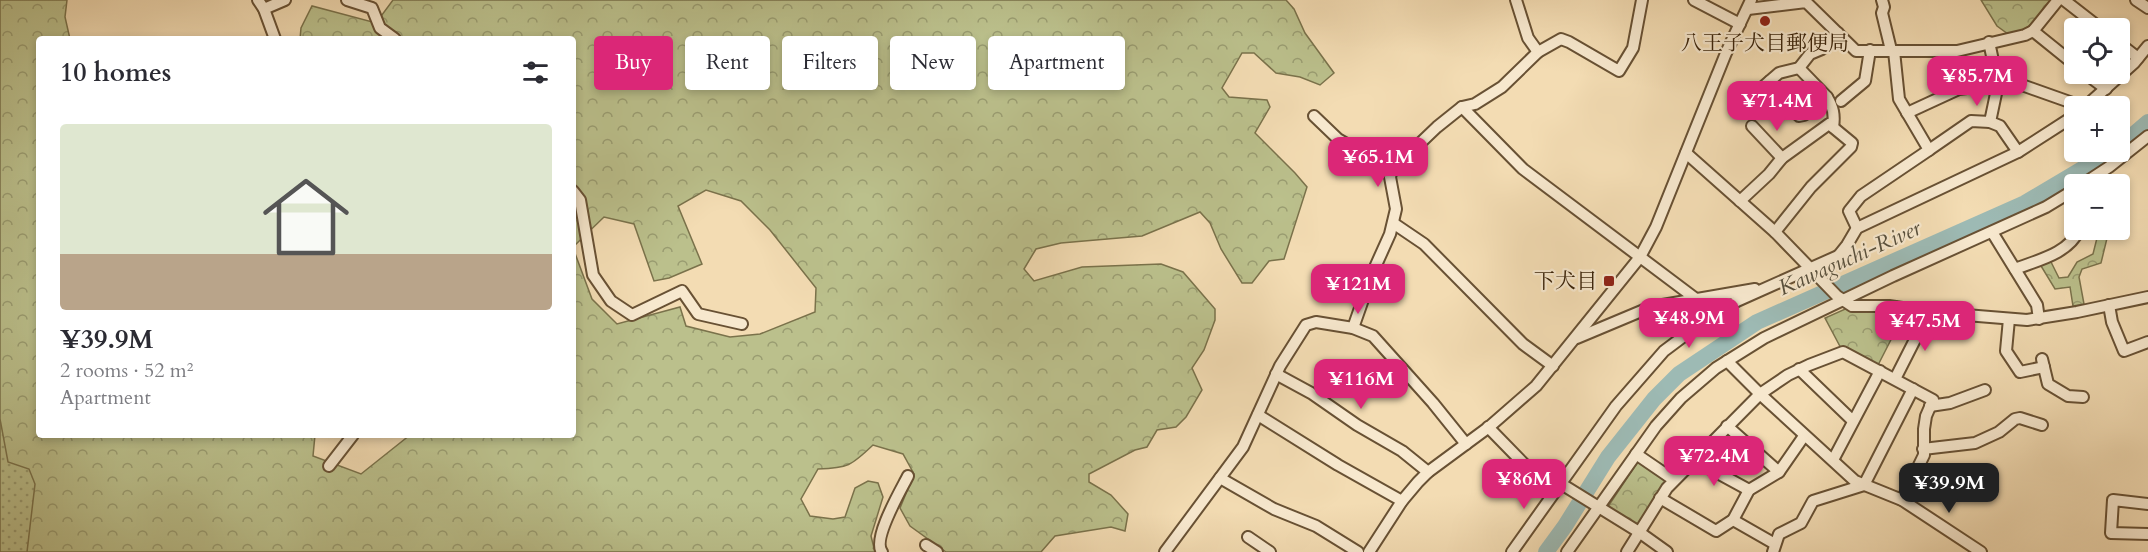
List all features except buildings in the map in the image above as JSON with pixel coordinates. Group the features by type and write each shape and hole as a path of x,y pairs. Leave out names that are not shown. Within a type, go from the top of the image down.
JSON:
{"street":[{"path":"274,36 261,4 285,0"},
{"path":"347,0 372,8 380,28 391,36"},
{"path":"1516,0 1528,38 1538,52"},
{"path":"1353,328 1393,223 1396,209 1390,177 1392,170 1423,139 1462,107 1475,104 1502,87 1538,52 1561,39 1619,71 1633,48 1642,0"},
{"path":"1694,0 1740,24"},
{"path":"1882,0 1884,7 1882,13 1893,51 1899,99 1929,150"},
{"path":"1369,552 1402,501 1428,472 1520,401 1576,339 1640,257 1656,227 1726,53 1749,4 1807,1 1856,51 1957,51 2025,35 2033,31 2058,0"},
{"path":"2064,0 2087,18"},
{"path":"2136,0 2148,8"},
{"path":"2033,31 2064,56"},
{"path":"1757,92 1779,73 1799,68 1810,54 1822,49 1838,33"},
{"path":"1989,42 1998,84 1990,122"},
{"path":"2098,96 2148,46"},
{"path":"1841,101 1866,81 1870,50"},
{"path":"2130,52 2138,58"},
{"path":"1799,68 1832,105 1833,127"},
{"path":"1770,81 1799,116 1804,115 1827,97"},
{"path":"1907,113 1959,89 1998,84 2019,84 2064,100"},
{"path":"2099,84 2106,89"},
{"path":"1462,107 1523,169 1696,299"},
{"path":"1314,116 1338,139 1392,170"},
{"path":"1857,228 1849,211 1861,196 1971,121 1990,122 2000,126 2018,152"},
{"path":"1512,552 1616,406 1658,357 1678,339 1709,317 1767,287 1843,254 1857,228 2018,152 2064,122"},
{"path":"1740,201 1769,174 1782,158 1829,124 1847,138 1852,143 1851,147 1811,187 1775,232"},
{"path":"1752,126 1782,158"},
{"path":"2098,174 2148,136"},
{"path":"1686,153 1775,232 1840,298 1852,306 1895,307 2009,319 2039,319 2148,297"},
{"path":"576,195 580,200 593,275 611,301 632,315 682,291 698,314 742,324"},
{"path":"1567,552 1594,505 1673,407 1696,385 1727,361 1764,338 1840,298 1992,232 2064,197"},
{"path":"1393,223 1424,244 1523,344 1553,366"},
{"path":"1992,232 2037,305 2039,319"},
{"path":"2015,269 2060,251 2074,240"},
{"path":"1576,339 1651,307 1767,287"},
{"path":"2109,305 2112,322 2124,351 2148,342"},
{"path":"1895,307 1892,319 1920,331"},
{"path":"1360,310 1364,326 1433,403 1466,444"},
{"path":"1895,379 1929,312"},
{"path":"2009,319 2006,351 2020,372 2043,363 2048,384 2068,396 2083,397"},
{"path":"1165,552 1243,447 1276,374 1306,325 1316,322 1353,328 1373,336"},
{"path":"1627,552 1660,498 1674,480 1760,394 1799,369 1843,352 1933,400 1924,429 1924,455 1902,500"},
{"path":"1727,361 1804,436 1855,481 1902,500 1981,552"},
{"path":"1799,369 1853,421"},
{"path":"1833,460 1880,371"},
{"path":"1276,374 1311,393 1357,425 1402,451 1428,472"},
{"path":"1733,520 1774,548 1779,534 1801,523 1813,501 1864,484 1913,389"},
{"path":"1930,406 1950,403 1985,390"},
{"path":"1258,415 1338,465 1402,501"},
{"path":"1923,449 1975,443 1999,432 2015,419 2020,418 2042,424"},
{"path":"1727,426 1779,472"},
{"path":"1488,427 1539,476 1562,484 1667,552"},
{"path":"1660,498 1716,531 1733,520 1749,490 1779,472 1804,436"},
{"path":"329,466 351,438"},
{"path":"1636,454 1674,480"},
{"path":"1694,460 1749,490"},
{"path":"882,552 878,543 908,476"},
{"path":"1220,478 1274,509 1316,526 1358,552"},
{"path":"2148,504 2113,500 2111,533 2148,534"},
{"path":"1250,543 1270,552"},
{"path":"926,545 936,552"}],"green space":[{"path":"0,0 67,0 65,17 69,36 36,36 36,438 315,438 313,456 361,474 406,438 576,438 576,256 592,299 617,324 680,307 686,326 730,337 760,334 815,312 816,288 770,230 741,201 706,190 678,206 702,264 669,278 654,281 634,224 604,217 576,244 576,36 300,36 301,28 312,6 376,23 393,0 1286,0 1294,9 1305,33 1334,73 1320,85 1300,77 1276,73 1254,53 1242,53 1222,88 1229,97 1267,100 1270,107 1255,133 1307,187 1284,259 1269,261 1252,283 1242,283 1221,249 1210,223 1200,212 1142,236 1061,243 1036,249 1024,269 1034,281 1082,267 1161,264 1183,272 1215,309 1215,320 1204,350 1192,368 1202,390 1186,417 1176,427 1157,430 1147,447 1135,450 1089,474 1089,482 1111,495 1128,514 1125,531 1111,527 1055,536 1041,552 946,552 910,526 900,508 914,474 903,454 873,445 843,467 818,469 801,499 810,516 833,519 845,517 855,488 868,481 878,483 883,497 871,536 875,552 27,552 35,484 29,469 8,462 0,419"},
{"path":"1981,0 2052,0 2039,18 2029,26 2008,34 1997,26"},
{"path":"2096,240 2107,240 2101,263 2082,269 2079,277 2084,304 2073,306 2070,287 2055,289 2038,261 2048,256 2059,278 2068,277 2077,262 2093,254"},
{"path":"0,287 23,400 36,438 38,438 43,450 38,552 0,552"},
{"path":"1852,306 1864,307 1900,322 1876,369 1843,352 1825,318"},
{"path":"1641,457 1674,480 1639,532 1607,508"}],"waterway":[{"name":"Kawaguchi-River","path":"2130,137 2148,122"},
{"name":"Kawaguchi-River","path":"1546,552 1608,457 1654,399 1679,374 1757,322 2025,203 2094,162"}],"place":[{"name":"八王子犬目郵便局","path":"1765,21"},
{"name":"下犬目","path":"1609,281"}]}
